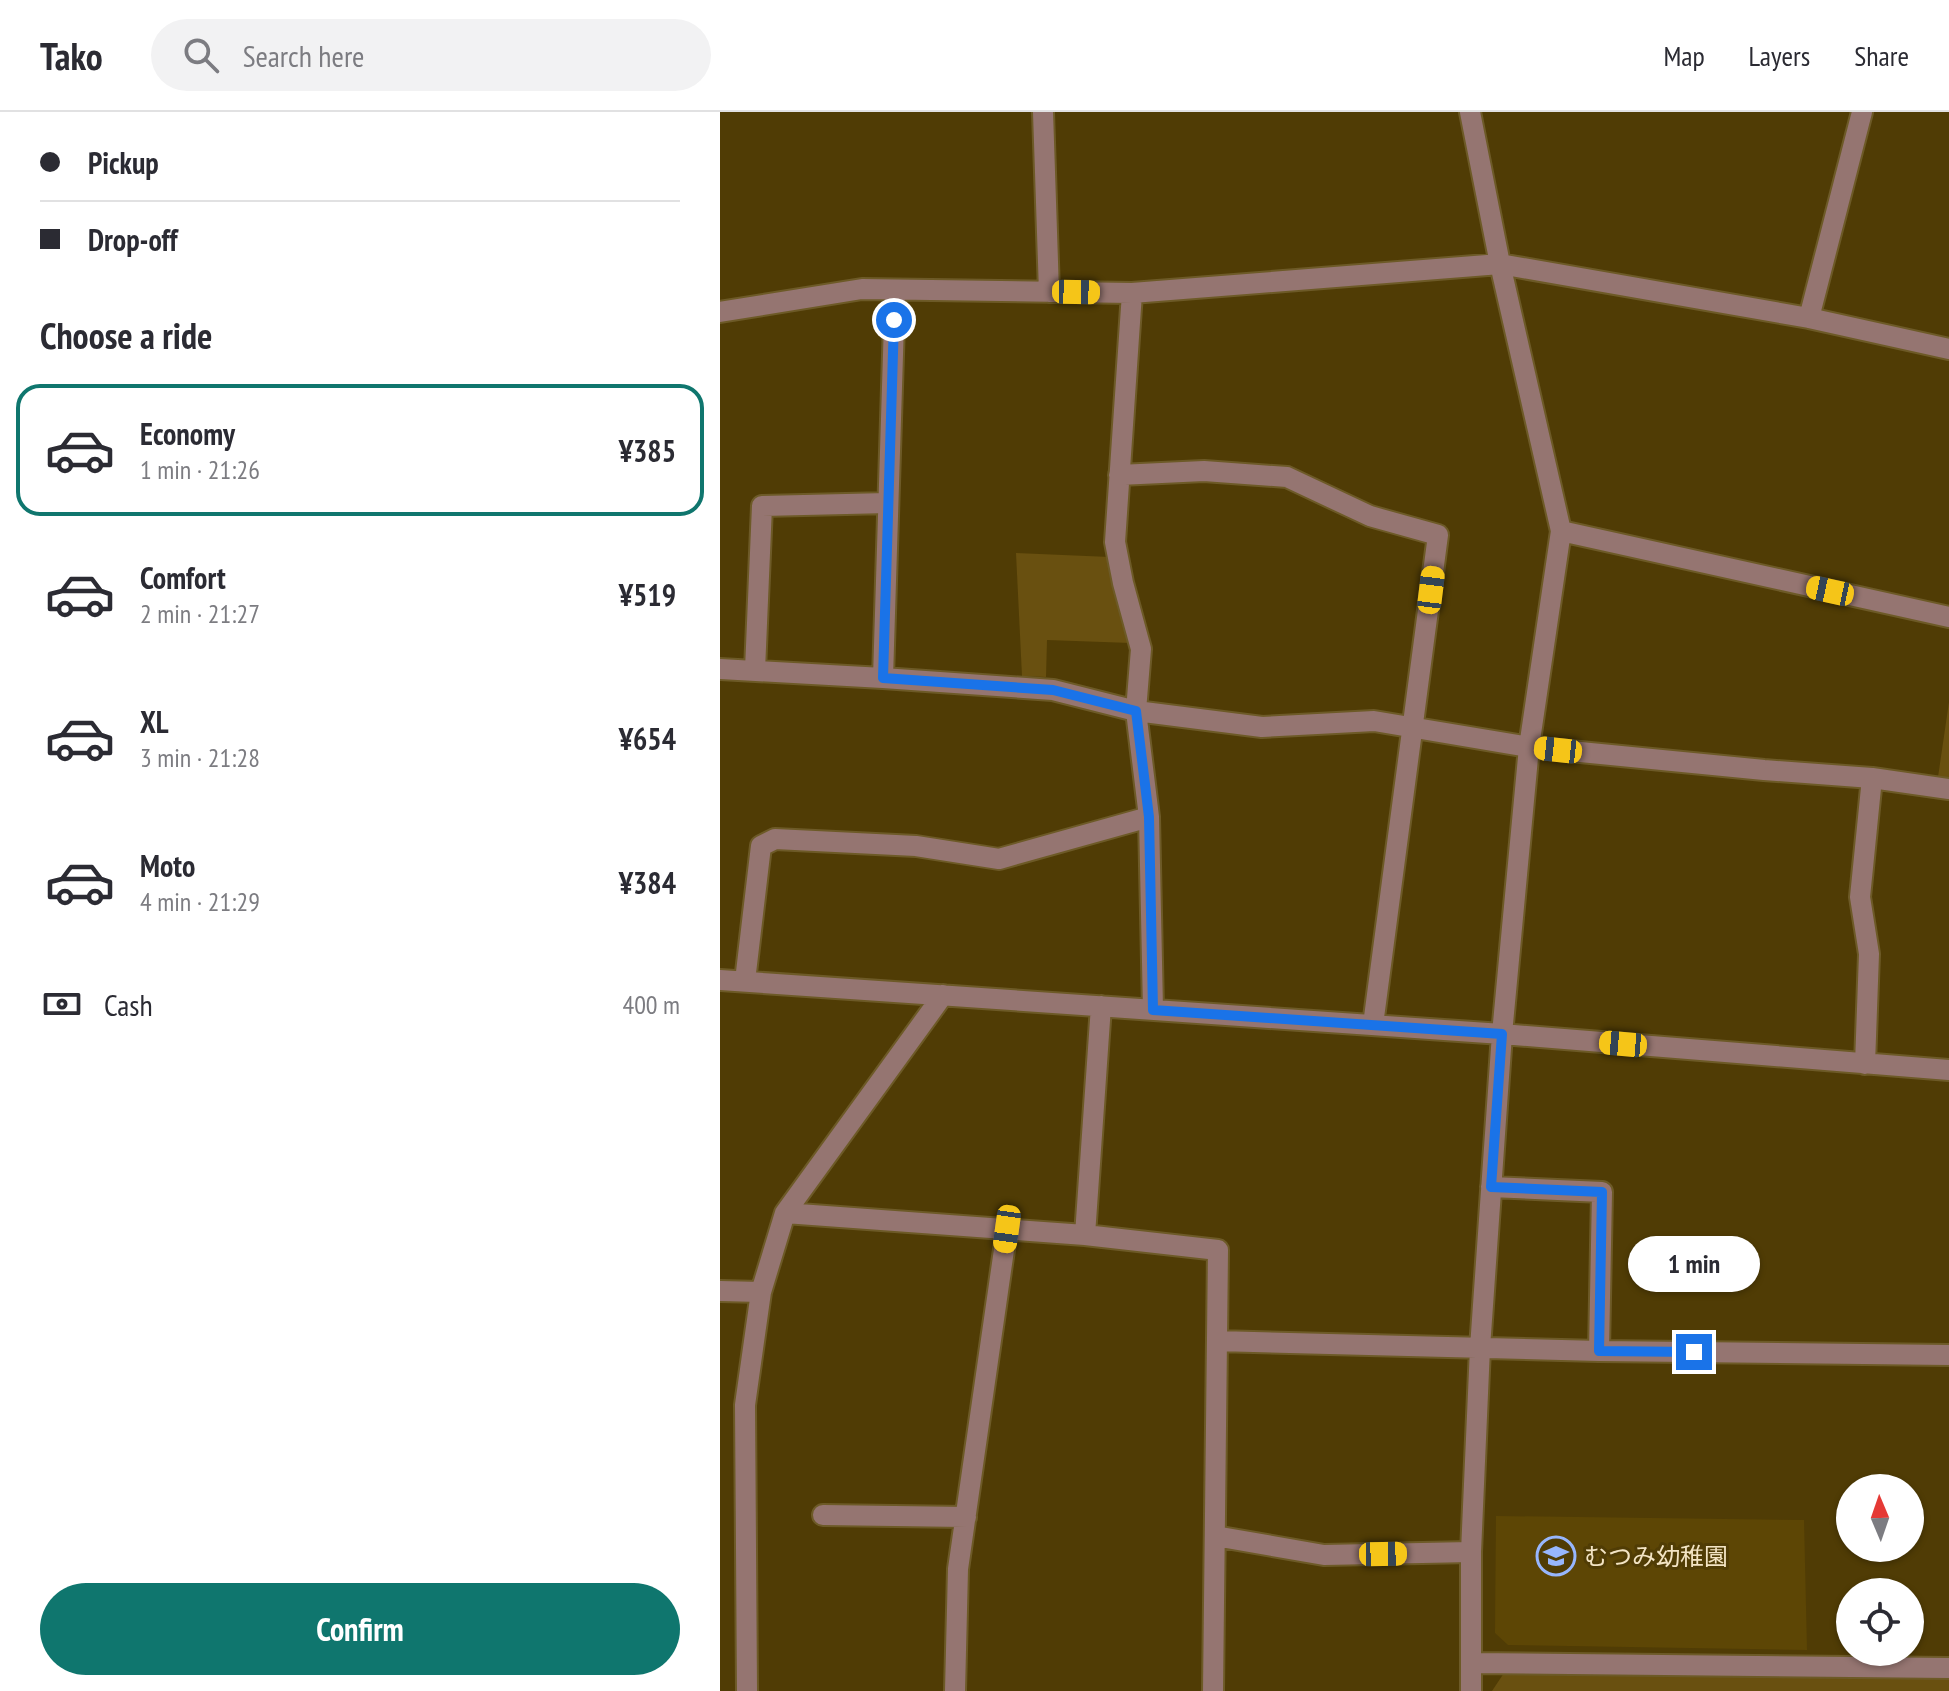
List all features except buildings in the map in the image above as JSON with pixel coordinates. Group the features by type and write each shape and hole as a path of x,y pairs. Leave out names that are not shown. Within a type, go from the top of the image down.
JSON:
{"street":[{"path":"1043,112 1049,292"},
{"path":"1470,112 1500,264 1561,531 1529,747 1502,1034 1480,1348 1471,1552 1471,1691"},
{"path":"1809,318 1862,112"},
{"path":"720,312 862,289 1132,293 1500,264 1809,318 1949,349"},
{"path":"883,678 895,290"},
{"path":"1132,293 1115,542 1141,649 1136,711 1149,817 1153,1010"},
{"path":"1119,475 1204,471 1287,477 1370,516 1438,535 1373,1025"},
{"path":"755,670 762,506 888,503"},
{"path":"1561,531 1949,617"},
{"path":"720,669 1053,690 1136,711 1262,727 1374,721 1529,747 1872,778 1949,789"},
{"path":"1865,1064 1869,954 1860,897 1872,778"},
{"path":"745,981 761,846 775,839 916,846 999,859 1149,817"},
{"path":"720,980 1502,1034 1949,1070"},
{"path":"747,1691 745,1405 761,1292 785,1213 943,995"},
{"path":"1085,1235 1101,1006"},
{"path":"1491,1187 1602,1192 1599,1351"},
{"path":"785,1213 1085,1235 1218,1250 1213,1691"},
{"path":"955,1691 958,1569 1007,1229"},
{"path":"720,1291 761,1292"},
{"path":"1217,1341 1599,1351 1949,1355"},
{"path":"823,1515 966,1517"},
{"path":"1215,1536 1324,1555 1471,1552"},
{"path":"1472,1663 1949,1668"}],"shaded area":[{"path":"1016,553 1110,557 1131,643 1047,640 1046,677 1022,676"},
{"path":"1949,702 1949,779 1938,777"},
{"path":"1496,1516 1804,1520 1807,1650 1508,1645 1495,1633"},
{"path":"1504,1673 1949,1679 1949,1691 1492,1691"}],"place":[{"name":"むつみ幼稚園","path":"1556,1556"}],"route":[{"path":"894,320 883,678 1053,690 1136,711 1149,817 1153,1010 1502,1034 1491,1187 1602,1192 1599,1351 1694,1352"}]}
